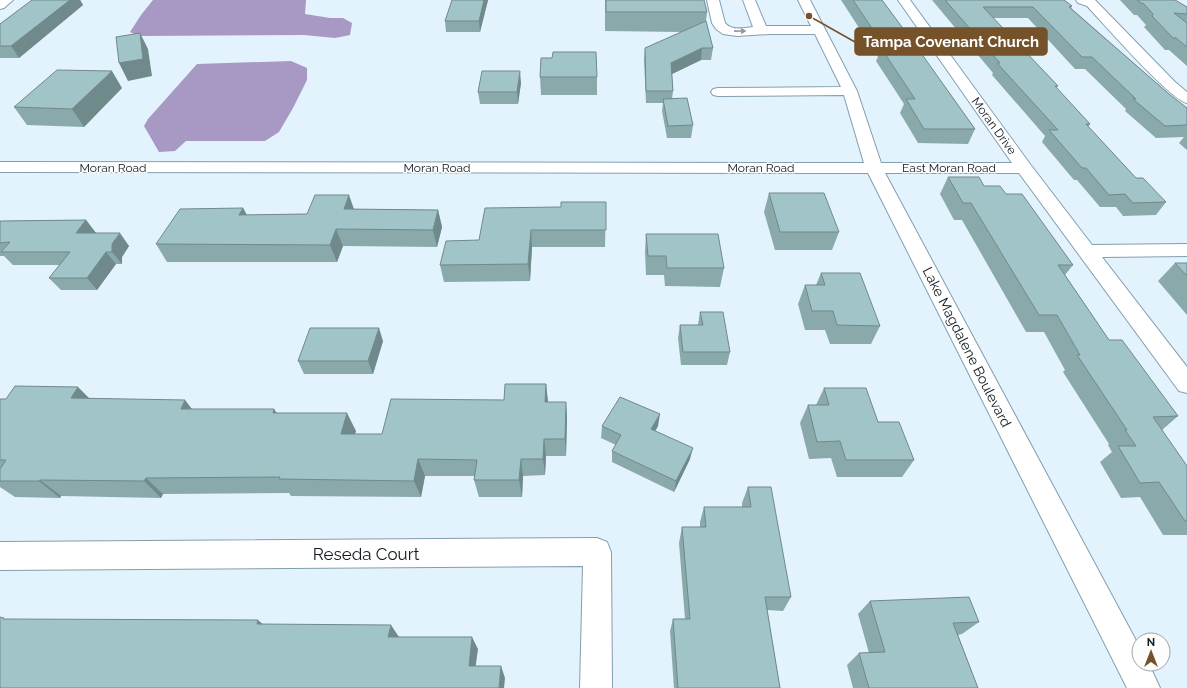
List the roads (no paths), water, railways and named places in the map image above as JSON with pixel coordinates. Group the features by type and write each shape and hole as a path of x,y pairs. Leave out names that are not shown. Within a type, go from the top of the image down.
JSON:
{"street":[{"path":"0,5 7,0"},
{"path":"713,0 717,21 721,28 725,30 738,32 761,30 819,30"},
{"path":"749,0 761,30"},
{"name":"Lake Magdalene Boulevard","path":"804,0 850,91 874,168 1144,688"},
{"name":"Moran Drive","path":"904,0 1024,168 1187,384"},
{"path":"1082,0 1091,3 1170,84 1187,99"},
{"path":"718,92 850,91"},
{"name":"Moran Road","path":"0,168 874,168"},
{"name":"East Moran Road","path":"874,168 1024,168"},
{"path":"1087,251 1187,250"},
{"name":"Reseda Court","path":"0,556 597,552 596,688"}],"place":[{"name":"Tampa Covenant Church","path":"809,16"}]}
